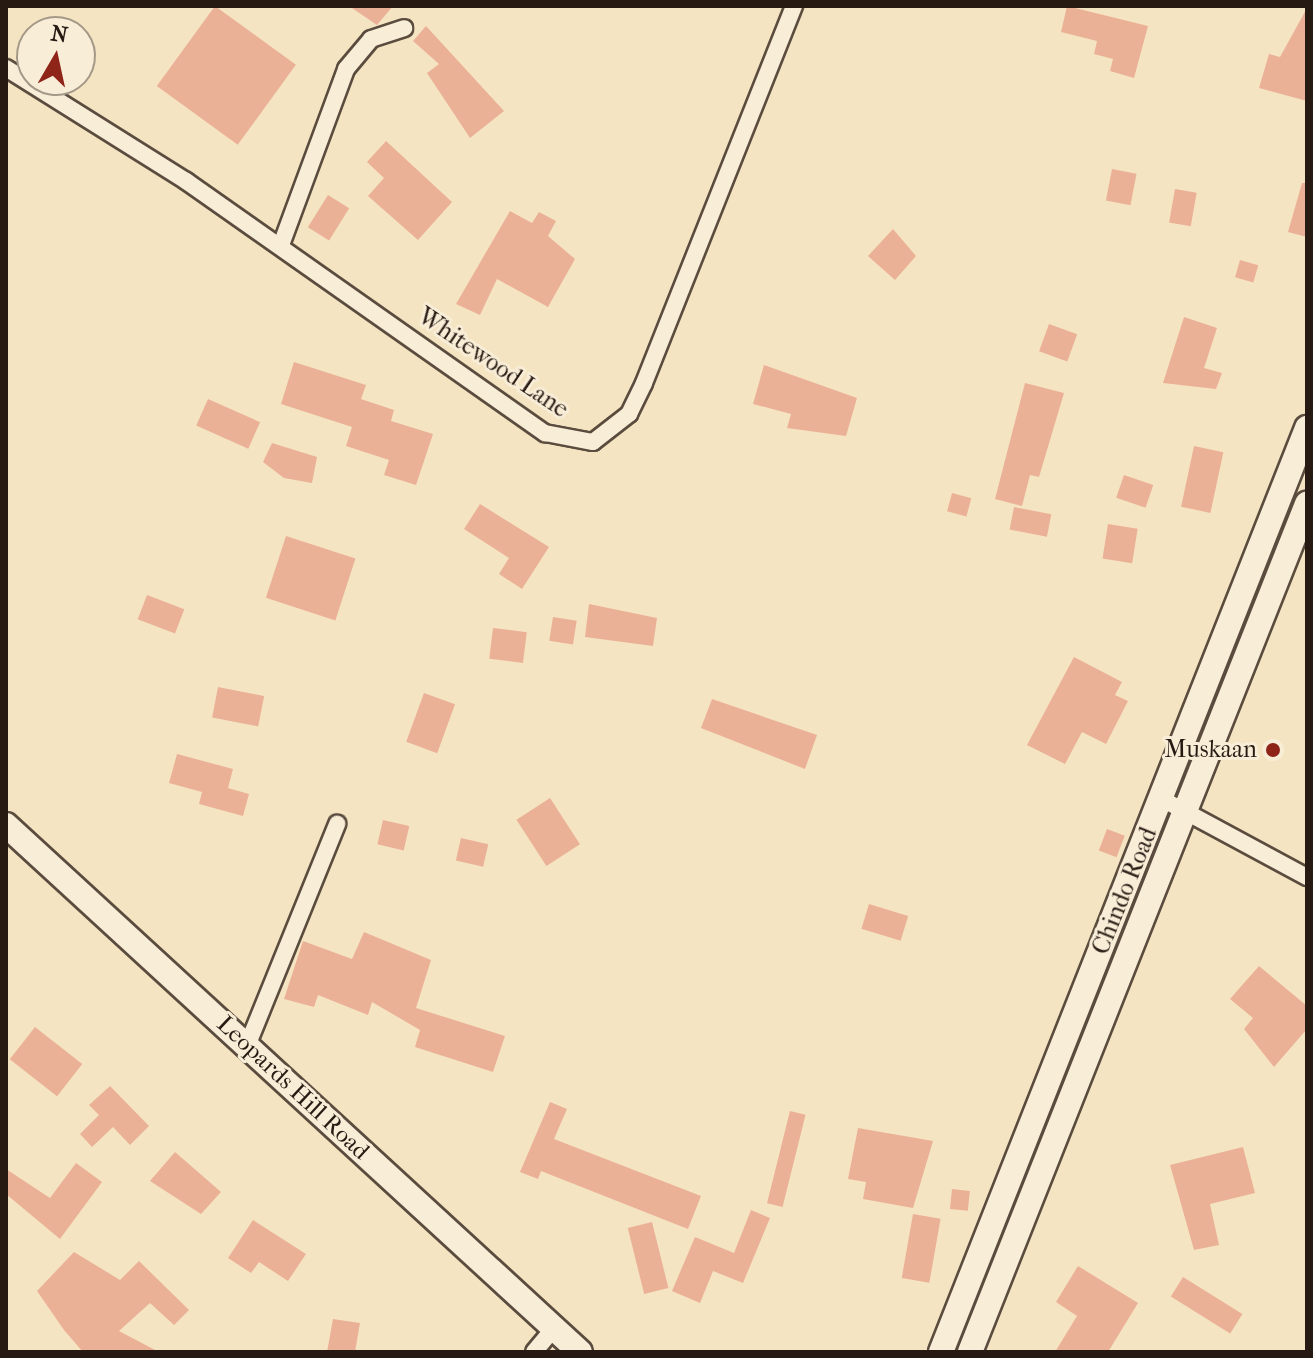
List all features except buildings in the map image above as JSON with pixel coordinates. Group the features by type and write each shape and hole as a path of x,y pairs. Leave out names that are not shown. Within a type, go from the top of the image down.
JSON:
{"main road":[{"name":"Chindo Road","path":"941,1352 1307,428"},
{"name":"Chindo Road","path":"970,1352 1307,504"},
{"name":"Leopards Hill Road","path":"6,825 580,1352"}],"street":[{"name":"Whitewood Lane","path":"6,68 281,245 545,433 593,442 629,414 644,383 794,6"},
{"path":"281,245 346,69 371,39 404,28"},
{"path":"1162,799 1185,808 1307,877"},
{"path":"247,1046 337,824"},
{"path":"534,1352 554,1328"}],"place":[{"name":"Muskaan","path":"1273,750"}]}
